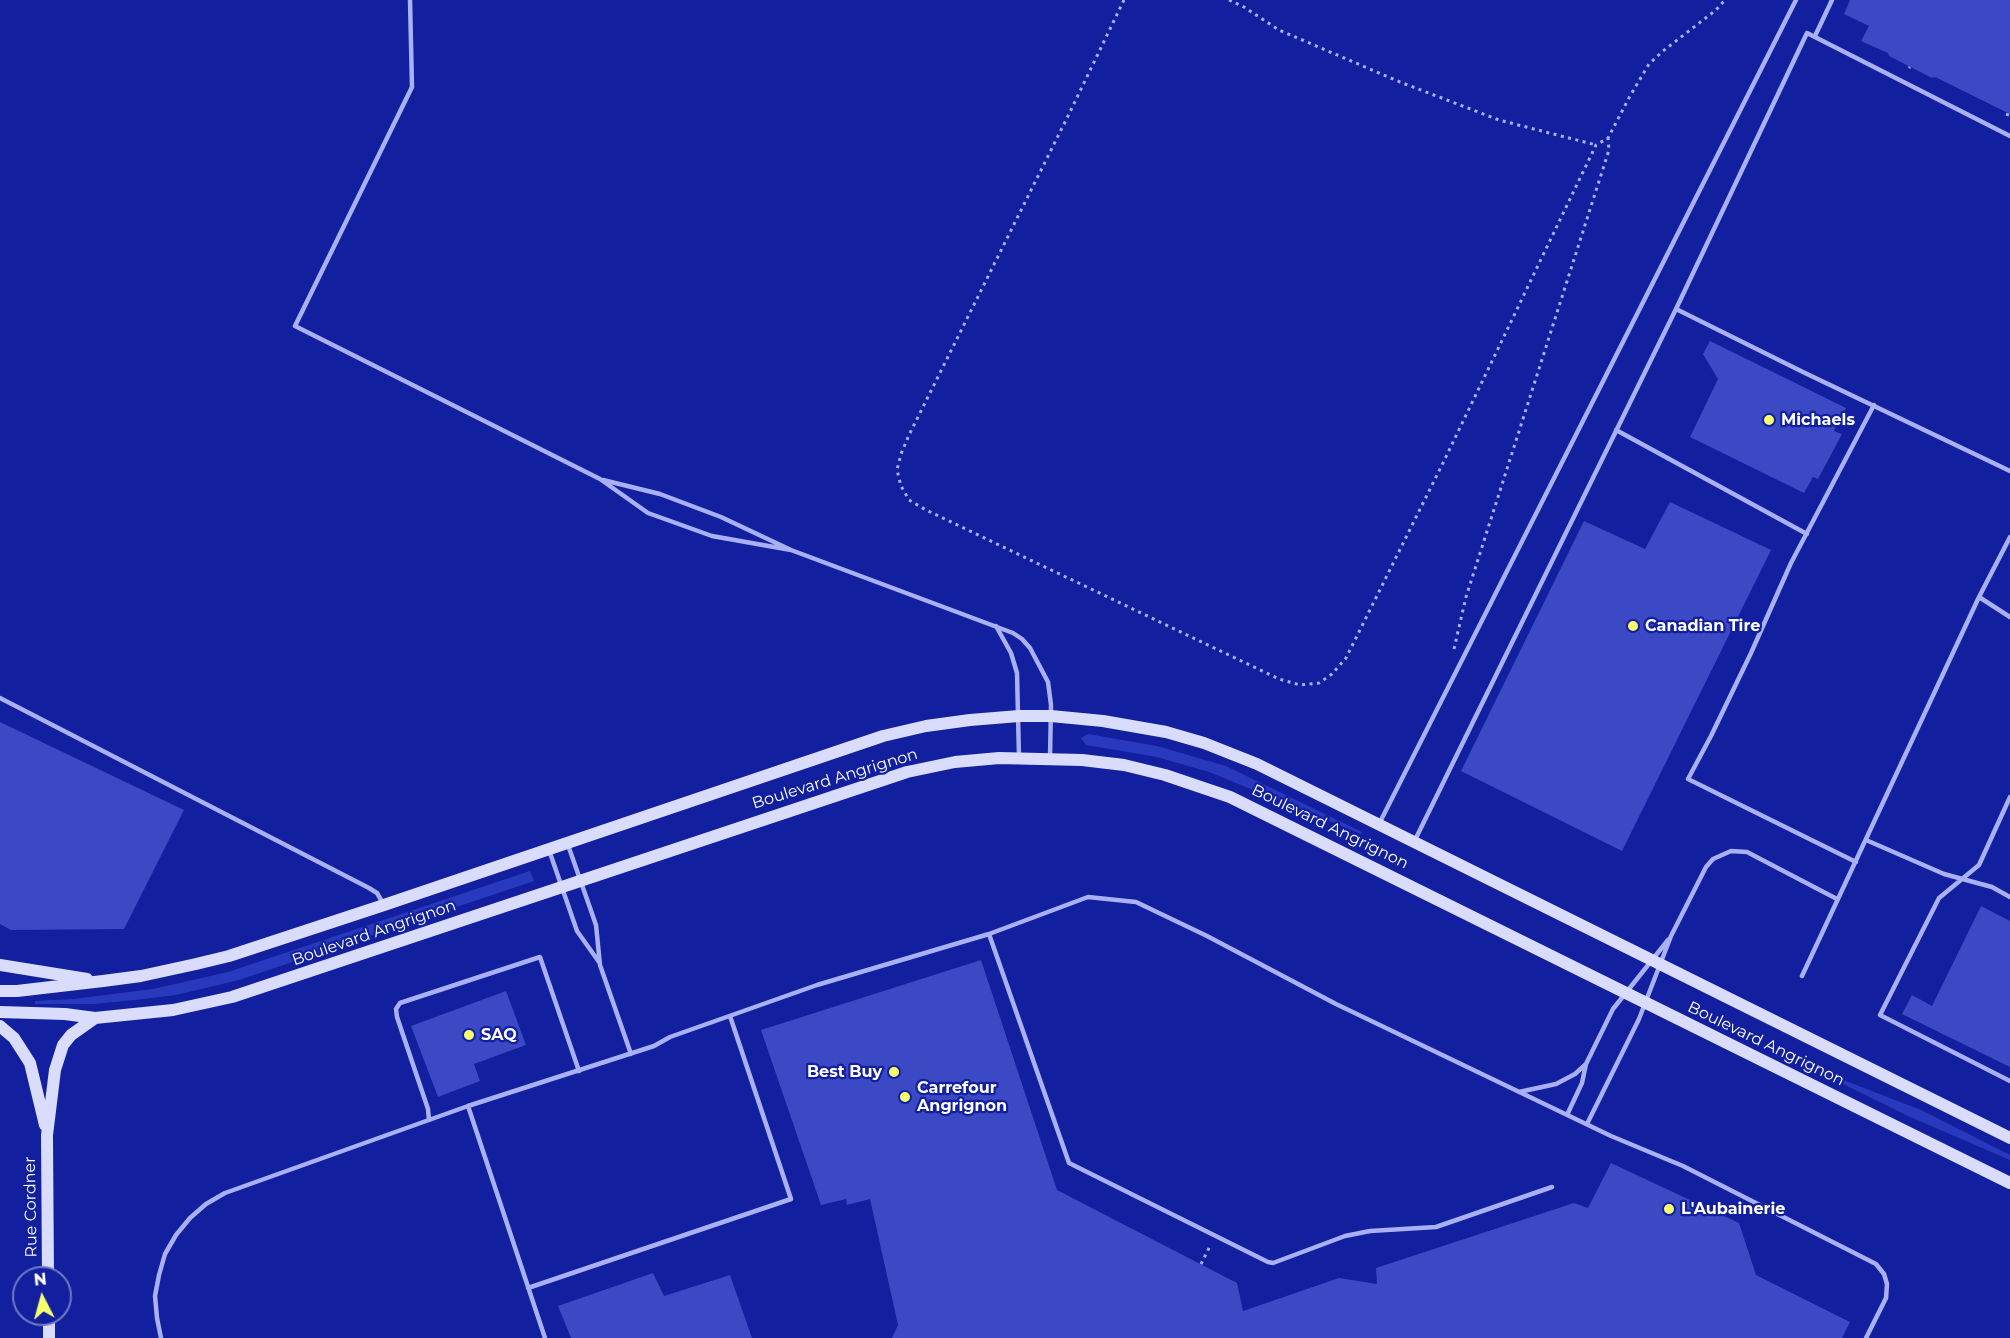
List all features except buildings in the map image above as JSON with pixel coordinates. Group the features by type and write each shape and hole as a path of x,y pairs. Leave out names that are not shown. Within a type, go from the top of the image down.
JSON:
{"main road":[{"name":"Boulevard Angrignon","path":"0,991 103,981 171,970 229,956 883,736 948,722 1018,716 1051,716 1146,728 1204,743 1257,764 2010,1138"},
{"name":"Boulevard Angrignon","path":"0,1012 65,1014 95,1018 173,1010 232,998 907,772 955,762 1050,758 1124,765 1186,781 1230,796 2010,1183"},
{"path":"0,965 103,981"},
{"path":"47,1136 55,1070 60,1050 71,1035 95,1018"},
{"path":"0,1026 14,1038 30,1063 47,1136"},
{"name":"Rue Cordner","path":"47,1136 48,1266"}],"lane":[{"path":"410,0 412,87 295,326 600,479 648,513 712,536 791,550"},
{"path":"1379,824 1796,0"},
{"path":"1815,36 1832,0"},
{"path":"1414,841 1676,309 1807,33 2010,136"},
{"path":"1676,309 2010,471"},
{"path":"1856,862 1688,779 1711,736 1791,563 1874,405"},
{"path":"1616,430 1807,534"},
{"path":"600,479 660,494 721,517 791,550 1013,633 1030,648 1048,682 1051,694 1050,758"},
{"path":"1802,976 1979,597 2010,537"},
{"path":"1979,597 2010,617"},
{"path":"996,626 1014,661 1017,673 1019,758"},
{"path":"0,698 369,888 377,893 384,905"},
{"path":"2010,797 1979,865 1939,898 1880,1015 2010,1081"},
{"path":"1866,840 1944,874 1992,887 2010,897"},
{"path":"567,842 596,925 600,964 631,1054"},
{"path":"549,849 577,931 600,964"},
{"path":"1567,1115 1582,1083 1586,1064 1613,1009 1626,992 1656,962 1706,867 1713,859 1731,851 1747,852 1837,899"},
{"path":"161,1338 156,1296 161,1264 176,1235 198,1210 236,1188 468,1106 654,1046 670,1037 836,979 989,934 1088,897 1136,902 1207,936 1336,1004 1567,1115 1683,1166 1876,1263 1884,1274 1887,1284 1886,1298 1866,1338"},
{"path":"989,934 1069,1163 1268,1262 1273,1263 1345,1236 1370,1231 1436,1227 1552,1187"},
{"path":"1587,1124 1639,1019 1646,1002 1656,962 1671,936"},
{"path":"429,1120 428,1109 397,1017 396,1009 400,1003 540,957 579,1071"},
{"path":"528,1288 791,1199 730,1016"},
{"path":"1519,1092 1556,1084 1575,1074 1586,1064"},
{"path":"468,1106 545,1338"}],"path":[{"path":"1124,0 909,435 897,470 901,486 909,500 926,510 1279,679 1300,685 1318,683 1332,674 1346,657 1443,463 1596,145 1608,138"},
{"path":"1229,0 1279,30 1400,82 1499,120 1596,145"},
{"path":"1454,650 1466,597 1609,150 1608,138 1629,96 1649,64 1716,10 1725,0"},
{"path":"1201,1264 1209,1247"}],"shaded area":[{"path":"1088,734 1157,746 1226,766 1362,832 1361,834 1209,772 1157,757 1086,745 1081,738"},
{"path":"530,871 534,881 239,980 176,995 135,1000 94,1004 35,1004 35,1001 74,999 153,989 228,972"},
{"path":"1820,1071 1921,1110 2010,1155 2010,1160 1908,1116"}],"place":[{"name":"Michaels","path":"1769,420"},
{"name":"Canadian Tire","path":"1633,626"},
{"name":"SAQ","path":"469,1035"},
{"name":"Best Buy","path":"894,1072"},
{"name":"Carrefour Angrignon","path":"905,1097"},
{"name":"L'Aubainerie","path":"1669,1209"}]}
